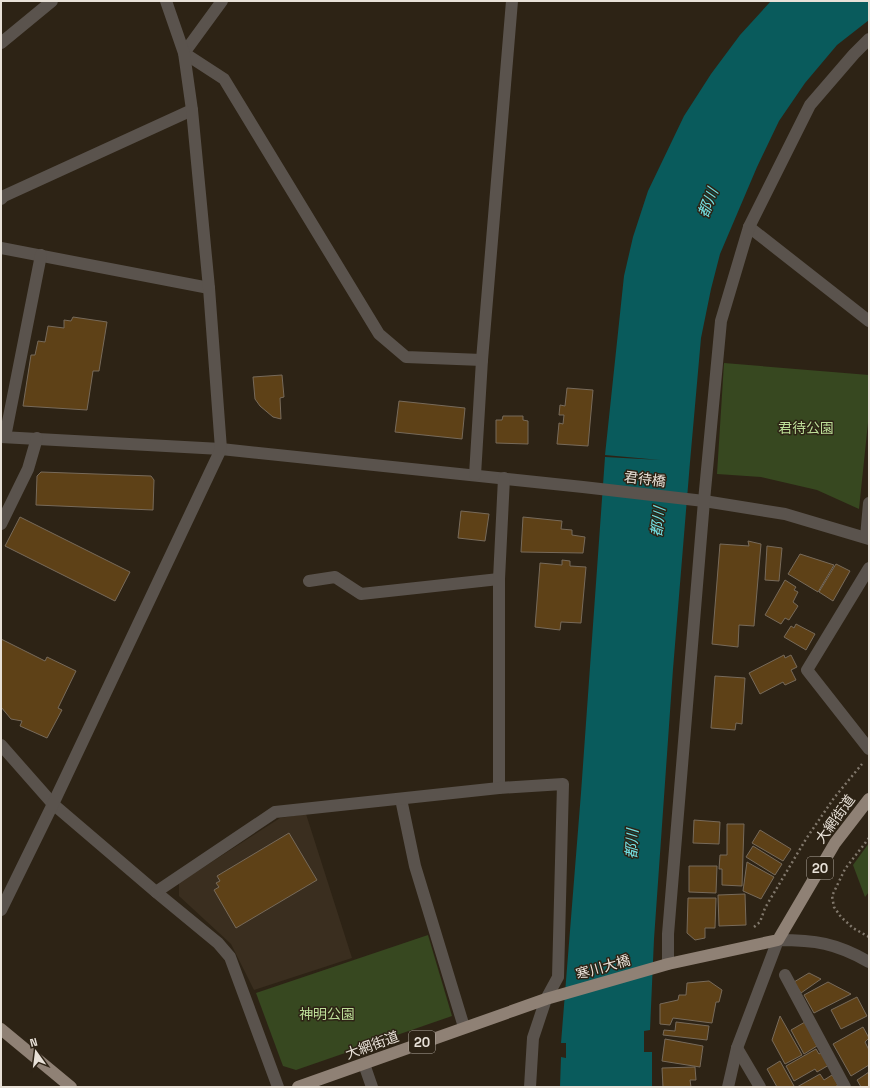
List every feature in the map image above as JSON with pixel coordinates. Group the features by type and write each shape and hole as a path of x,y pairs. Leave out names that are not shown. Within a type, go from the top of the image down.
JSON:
{"main road":[{"name":"大網街道","path":"778,940 835,843 869,799"},
{"name":"20","path":"668,964 778,940"},
{"name":"寒川大橋","path":"546,998 668,964"},
{"name":"大網街道","path":"298,1087 546,998"},
{"path":"1,1030 71,1087"}],"street":[{"path":"1,43 52,1"},
{"path":"1,910 53,804 221,449 209,288 192,110 184,53 166,1"},
{"path":"184,53 222,1"},
{"path":"475,475 482,360 512,1"},
{"path":"668,964 668,926 704,501 721,321 749,227 810,104 854,54 869,40"},
{"path":"184,53 224,79 379,334 406,356 482,360"},
{"path":"1,199 4,196 192,110"},
{"path":"749,227 869,321"},
{"path":"1,248 209,288"},
{"path":"3,437 41,255"},
{"name":"君待橋","path":"3,437 221,449 504,478 704,501 785,514 868,538"},
{"path":"1,524 28,469 38,438"},
{"path":"499,788 499,579 504,478"},
{"path":"868,538 869,503"},
{"path":"869,568 807,670 869,749"},
{"path":"309,581 335,576 361,594 499,579"},
{"path":"1,745 53,804 218,943 230,957 278,1087"},
{"path":"156,892 274,812 499,788 563,784 558,976 546,998 533,1038 530,1087"},
{"path":"401,799 415,866 464,1027"},
{"path":"728,1087 737,1048 778,940 800,940 827,943 852,952 869,962"},
{"path":"786,975 845,1087"},
{"path":"737,1048 760,1087"},
{"path":"364,1064 372,1087"}],"path":[{"path":"749,930 760,922 765,908 810,833 834,798 864,762"},
{"path":"869,838 845,869 832,896 834,907 840,917 852,928 869,937"}],"shaded area":[{"path":"306,814 352,958 254,990 231,944 179,896 179,883 280,818"}],"green space":[{"name":"君待公園","path":"724,363 869,375 869,413 859,509 817,490 761,477 717,474"},
{"path":"869,843 869,892 865,897 853,865"},
{"name":"神明公園","path":"428,935 452,1016 296,1070 283,1066 256,993"}],"water":[{"name":"都川","path":"771,1 869,1 869,20 837,45 805,83 779,121 757,167 720,254 701,338 673,669 654,939 650,1030 644,1031 644,1052 652,1052 652,1087 560,1087 561,1057 566,1058 566,1043 561,1043 581,793 605,457 660,460 605,455 624,276 633,237 648,191 684,116 711,74 740,35"}],"building":[{"path":"73,317 107,322 99,371 93,371 87,410 23,406 31,355 35,355 38,341 45,342 48,326 64,328 64,320 71,321"},
{"path":"282,375 284,397 280,398 281,419 273,417 260,406 255,399 253,377"},
{"path":"567,388 593,390 588,446 557,444 559,423 563,424 564,415 559,415 560,405 565,406"},
{"path":"399,401 465,408 462,439 395,432"},
{"path":"503,416 523,416 523,420 528,421 528,444 496,443 496,420 502,420"},
{"path":"41,472 151,476 154,480 153,510 36,505 37,476"},
{"path":"461,511 489,514 485,541 458,538"},
{"path":"20,517 130,572 115,601 5,546"},
{"path":"523,517 562,521 561,529 572,530 572,535 585,537 583,553 521,552"},
{"path":"748,541 761,544 754,626 739,625 738,647 712,644 720,544 749,546"},
{"path":"767,546 782,548 779,581 765,580"},
{"path":"800,554 834,565 818,592 788,574"},
{"path":"562,560 570,561 570,566 586,567 581,623 561,622 560,630 535,627 540,563 562,565"},
{"path":"836,564 850,571 833,601 819,592"},
{"path":"785,580 796,587 794,590 798,592 793,602 798,606 789,620 785,618 781,624 765,615"},
{"path":"796,624 815,634 806,650 784,637 791,626 794,628"},
{"path":"1,639 45,661 47,657 76,671 58,708 62,710 47,738 20,726 22,721 11,719 1,707"},
{"path":"784,655 785,658 791,655 797,667 791,670 796,680 785,685 783,682 760,694 749,673"},
{"path":"715,676 745,678 742,724 736,723 735,730 711,728"},
{"path":"694,820 720,822 719,844 693,843"},
{"path":"727,824 744,824 742,886 722,885 722,869 719,869 720,855 727,855"},
{"path":"760,830 791,849 783,861 752,843"},
{"path":"289,833 317,880 236,928 214,890 219,887 216,883 220,881 217,876"},
{"path":"753,846 782,864 775,875 746,857"},
{"path":"747,862 774,877 761,899 743,891"},
{"path":"689,866 717,866 716,893 689,892"},
{"path":"745,894 746,925 719,926 718,895"},
{"path":"688,898 716,898 715,928 705,928 705,938 695,940 687,933"},
{"path":"809,973 821,979 801,993 794,982"},
{"path":"709,981 722,990 719,1002 716,1002 712,1023 673,1018 670,1025 660,1024 660,1004 678,1000 679,995 686,995 687,983"},
{"path":"828,982 851,994 814,1013 804,995"},
{"path":"857,997 867,1016 841,1029 831,1010"},
{"path":"780,1016 802,1055 785,1064 772,1040"},
{"path":"676,1022 709,1026 707,1040 663,1035 664,1030 675,1031"},
{"path":"805,1022 817,1046 804,1054 791,1030"},
{"path":"863,1027 869,1038 865,1042 869,1050 869,1065 851,1076 833,1044"},
{"path":"665,1039 703,1046 700,1067 662,1061"},
{"path":"816,1049 819,1054 821,1053 829,1065 817,1072 815,1069 794,1081 786,1066"},
{"path":"780,1061 794,1086 793,1087 777,1087 767,1069"},
{"path":"695,1067 696,1080 690,1080 691,1087 663,1087 662,1068"},
{"path":"869,1072 869,1087 861,1087 857,1080"},
{"path":"820,1074 824,1080 832,1075 838,1085 835,1087 797,1087"}]}
